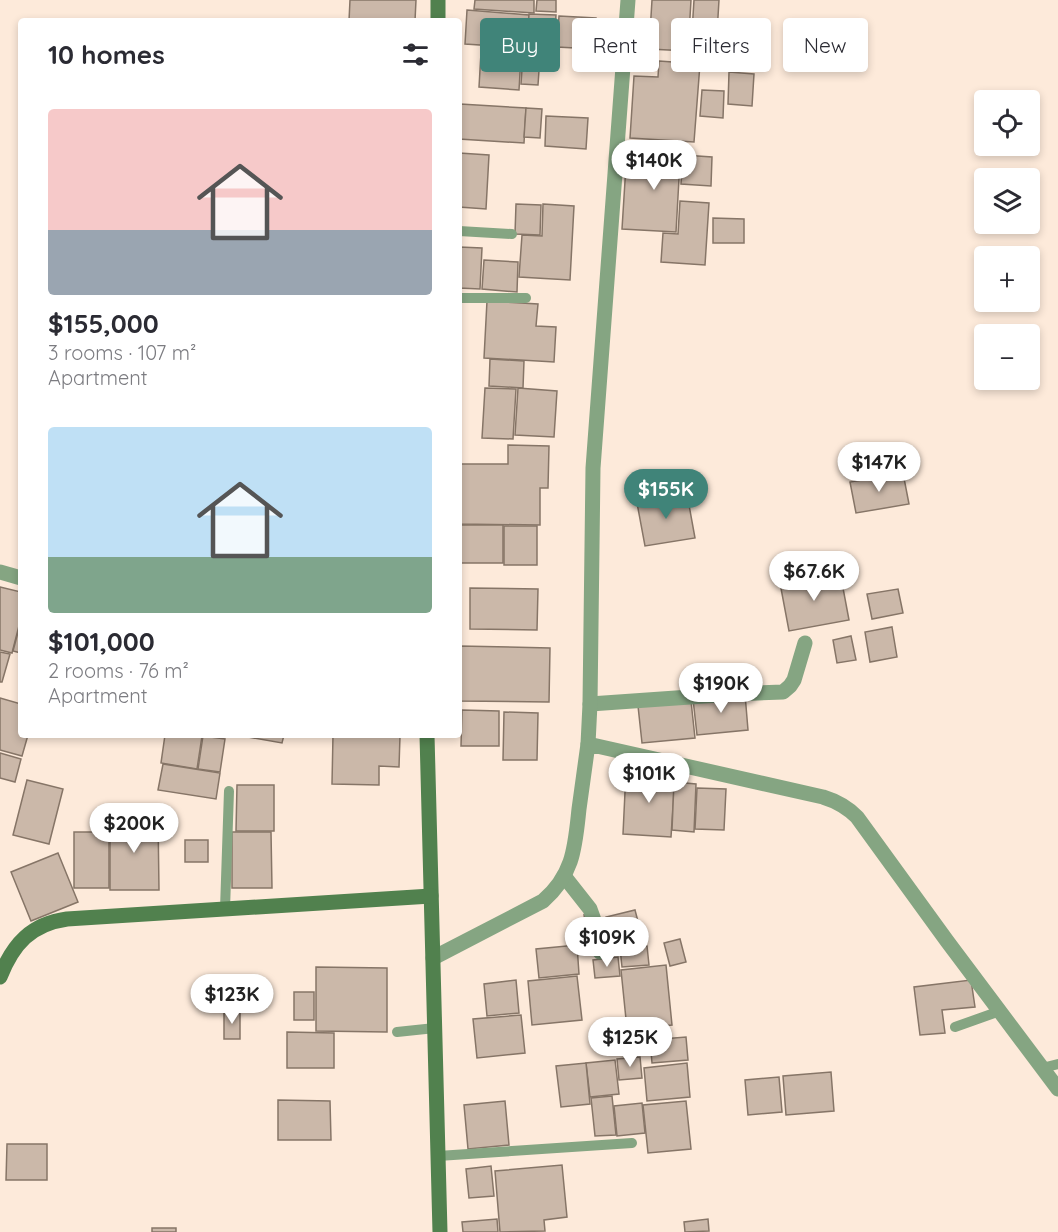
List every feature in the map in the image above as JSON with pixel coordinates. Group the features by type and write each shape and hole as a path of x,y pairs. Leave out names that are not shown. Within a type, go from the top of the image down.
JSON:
{"main road":[{"path":"438,0 438,18"},
{"path":"427,738 440,1232"},
{"path":"0,977 12,951 24,938 32,931 54,921 431,896"}],"street":[{"path":"433,958 543,901 555,890 574,853 588,744 593,468 628,0"},
{"path":"0,572 18,577"},
{"path":"590,704 783,692 794,680 805,644"},
{"path":"588,744 823,797 849,810 857,817 1058,1089"},
{"path":"564,876 590,909 600,952"}],"lane":[{"path":"462,231 512,234"},
{"path":"462,298 526,298"},
{"path":"225,909 229,791"},
{"path":"955,1027 1000,1011"},
{"path":"396,1032 435,1028"},
{"path":"1042,1068 1058,1064"},
{"path":"438,1156 632,1143"}],"building":[{"path":"350,0 416,0 415,18 349,18"},
{"path":"475,0 534,0 534,13 474,9"},
{"path":"537,0 556,0 556,12 536,11"},
{"path":"652,0 691,0 690,18 671,18 671,50 659,50 659,18 651,18"},
{"path":"694,0 719,0 718,18 693,18"},
{"path":"467,10 529,15 529,18 480,18 480,45 465,44"},
{"path":"529,14 556,15 556,18 529,18"},
{"path":"559,16 596,18 572,18 572,48 560,47"},
{"path":"659,61 671,62 671,72 699,72 694,142 630,138 634,76 658,77"},
{"path":"480,70 480,72 520,72 519,90 479,87"},
{"path":"522,72 539,72 538,85 521,84"},
{"path":"729,72 754,74 752,106 728,104"},
{"path":"702,90 724,91 723,118 700,116"},
{"path":"462,104 526,108 524,143 462,139"},
{"path":"526,108 542,109 540,138 524,137"},
{"path":"546,116 588,118 586,149 545,146"},
{"path":"652,141 681,143 676,232 622,229 626,165 651,167"},
{"path":"462,153 489,155 486,209 462,207"},
{"path":"683,155 712,157 711,186 681,184"},
{"path":"680,201 709,203 705,265 661,262 663,233 678,234"},
{"path":"516,204 541,205 540,235 515,234"},
{"path":"543,204 574,206 570,280 519,277 522,235 542,236"},
{"path":"713,218 744,219 744,243 713,243"},
{"path":"462,247 482,248 480,289 462,288"},
{"path":"484,260 518,262 517,292 482,289"},
{"path":"487,301 538,304 536,326 556,327 554,362 484,358"},
{"path":"490,359 524,361 523,388 489,386"},
{"path":"485,388 516,389 513,439 482,438"},
{"path":"518,388 557,391 554,437 515,435"},
{"path":"508,445 549,446 548,488 540,488 540,525 462,524 462,464 508,464"},
{"path":"903,473 909,504 856,513 850,482"},
{"path":"687,494 695,538 645,546 637,503"},
{"path":"462,525 503,525 503,563 462,563"},
{"path":"504,526 537,526 537,565 504,565"},
{"path":"840,572 849,620 789,631 780,583"},
{"path":"0,587 18,591 18,630 12,653 0,650"},
{"path":"470,588 538,589 537,630 470,629"},
{"path":"898,589 903,613 872,619 867,594"},
{"path":"892,627 897,657 870,662 865,632"},
{"path":"18,632 18,652 13,651"},
{"path":"851,636 856,660 837,663 833,640"},
{"path":"462,646 550,648 549,702 462,701"},
{"path":"0,652 10,654 2,682 0,682"},
{"path":"745,694 748,730 697,735 693,699"},
{"path":"0,698 18,703 18,738 27,738 22,756 0,750"},
{"path":"691,701 695,738 642,743 638,706"},
{"path":"462,710 499,711 499,746 461,746"},
{"path":"504,712 538,713 537,760 503,760"},
{"path":"165,738 202,738 197,769 161,763"},
{"path":"203,738 225,739 220,772 198,769"},
{"path":"254,738 283,738 282,743"},
{"path":"333,738 400,738 399,767 379,766 379,785 332,784"},
{"path":"0,753 21,759 15,782 0,778"},
{"path":"163,764 220,773 216,799 158,790"},
{"path":"626,771 675,774 671,837 623,834"},
{"path":"27,780 63,789 49,844 13,835"},
{"path":"674,782 696,784 694,832 672,830"},
{"path":"237,785 274,785 274,831 236,831"},
{"path":"697,788 726,789 724,830 695,829"},
{"path":"110,817 158,817 159,890 110,890"},
{"path":"74,832 109,832 109,888 74,888"},
{"path":"232,832 271,832 272,888 232,888"},
{"path":"185,840 208,840 208,862 185,862"},
{"path":"58,853 78,902 31,921 11,872"},
{"path":"635,910 642,937 612,943 606,917"},
{"path":"584,914 593,934 586,935"},
{"path":"680,939 686,962 670,966 664,943"},
{"path":"577,945 579,974 539,978 536,949"},
{"path":"647,946 649,965 622,967 620,948"},
{"path":"618,957 620,976 595,978 593,960"},
{"path":"666,965 672,1025 627,1029 621,970"},
{"path":"316,967 387,968 387,1032 316,1031"},
{"path":"577,976 582,1020 532,1025 528,981"},
{"path":"516,980 519,1013 487,1016 484,984"},
{"path":"971,980 975,1007 942,1010 945,1033 920,1035 914,987"},
{"path":"294,992 314,992 314,1020 294,1020"},
{"path":"224,1011 240,1011 240,1039 224,1039"},
{"path":"521,1015 525,1053 477,1058 473,1019"},
{"path":"287,1032 334,1033 334,1068 287,1068"},
{"path":"686,1037 688,1060 652,1063 650,1040"},
{"path":"640,1057 642,1078 619,1080 617,1059"},
{"path":"615,1060 619,1094 590,1097 586,1063"},
{"path":"586,1063 590,1104 561,1107 556,1066"},
{"path":"687,1063 690,1097 647,1101 644,1068"},
{"path":"831,1072 834,1111 786,1115 783,1076"},
{"path":"779,1077 782,1112 748,1115 745,1080"},
{"path":"612,1096 616,1135 595,1136 591,1098"},
{"path":"278,1100 330,1101 331,1140 278,1140"},
{"path":"505,1101 509,1145 468,1149 464,1105"},
{"path":"686,1101 691,1149 648,1153 643,1105"},
{"path":"642,1103 645,1133 617,1136 614,1106"},
{"path":"7,1144 47,1144 47,1180 6,1180"},
{"path":"562,1165 567,1217 544,1220 545,1231 500,1232 495,1171"},
{"path":"491,1166 494,1196 469,1198 466,1169"},
{"path":"497,1219 498,1232 463,1232 462,1222"},
{"path":"708,1219 709,1231 685,1232 684,1222"},
{"path":"152,1228 176,1228 176,1232 152,1232"}]}
